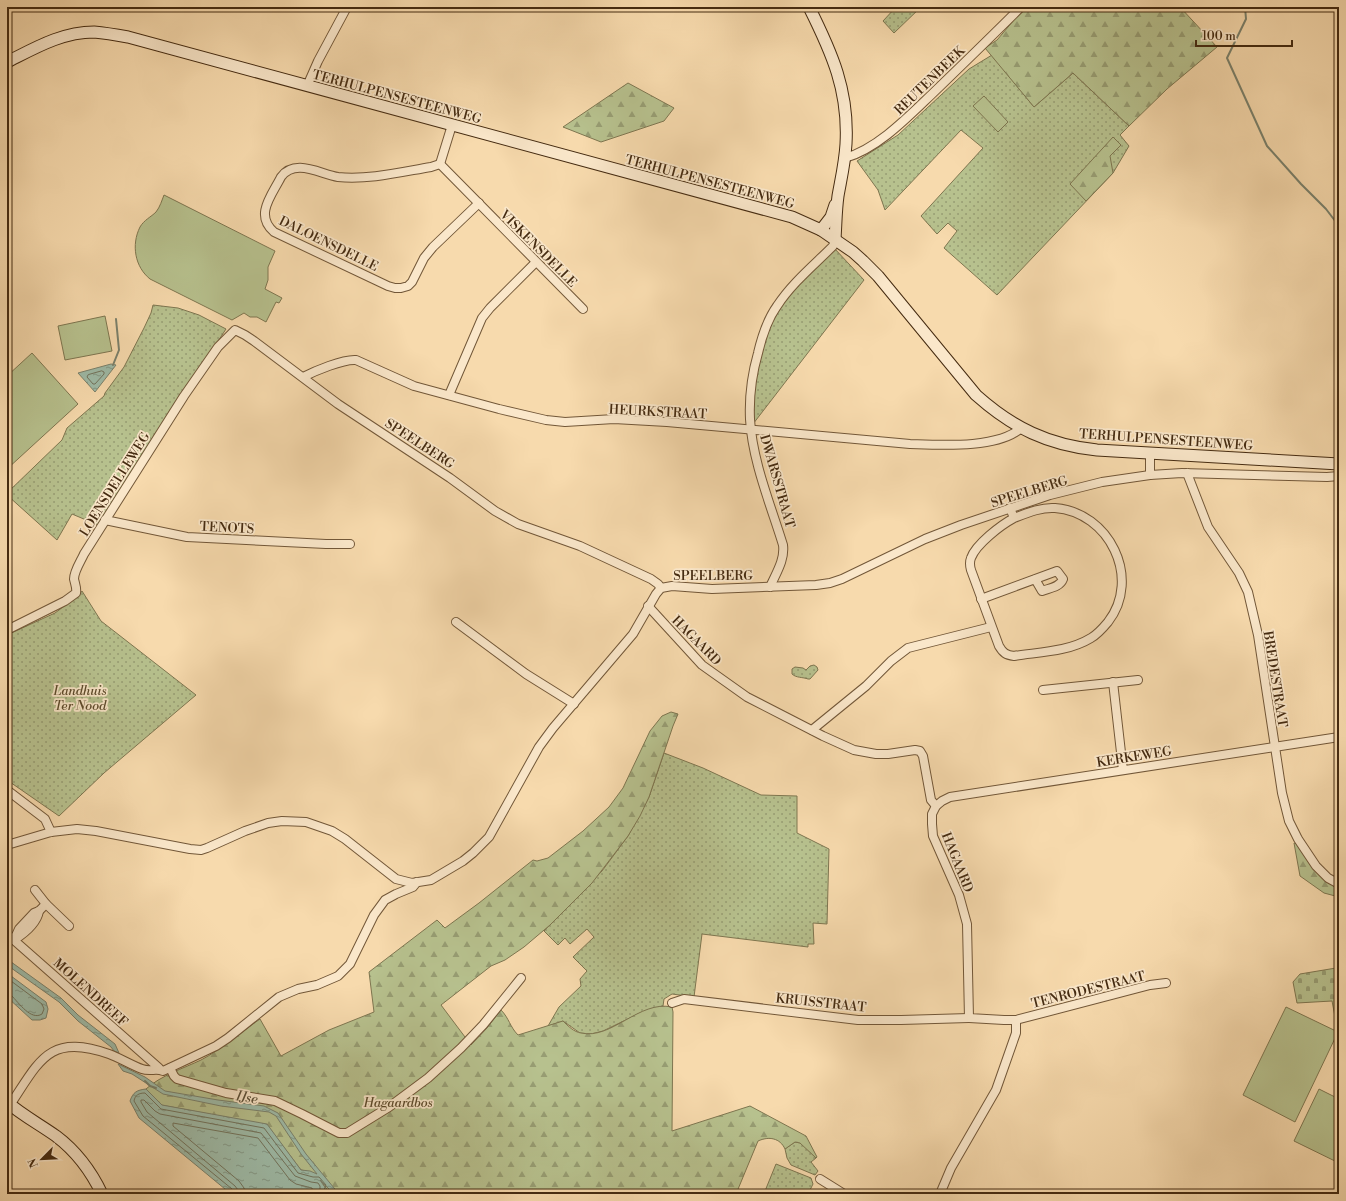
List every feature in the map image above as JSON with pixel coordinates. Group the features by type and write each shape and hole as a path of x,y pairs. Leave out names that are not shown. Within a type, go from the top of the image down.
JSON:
{"main road":[{"path":"809,7 830,51 839,78 845,107 845,158 838,198 836,239"},
{"name":"TERHULPENSESTEENWEG","path":"7,62 62,37 77,34 102,33 128,37 792,217 821,230 853,252 878,276 976,395 992,409 1034,435 1067,446 1097,450 1339,464"},
{"path":"821,230 831,217 838,198"},
{"path":"9,1103 26,1117 56,1136 69,1147 86,1166 102,1194"}],"street":[{"path":"307,86 318,60 347,7"},
{"name":"REUTENBEEK","path":"845,158 863,151 896,128 1021,7"},
{"path":"452,125 440,164 479,203"},
{"name":"DALOENSDELLE","path":"440,164 415,170 354,178 327,175 301,168 290,169 281,177 265,208 264,216 266,223 274,232 388,286 401,288 408,286 412,282 424,258 433,247 479,203"},
{"name":"VISKENSDELLE","path":"479,203 583,309"},
{"name":"DWARSSTRAAT","path":"770,587 783,558 783,545 757,461 751,429 751,394 754,367 768,321 777,305 790,289 833,246 836,239"},
{"path":"449,395 482,318 536,262"},
{"name":"SPEELBERG","path":"235,330 254,341 338,404 450,478 495,511 518,524 580,546 651,579 661,588 672,586 712,589 816,585 830,583 842,580 925,539 1050,495 1102,482 1150,475 1187,474 1327,478 1339,476"},
{"name":"LOENSDELLEWEG","path":"7,630 65,602 76,593 74,581 75,575 84,554 184,396 218,347 235,330"},
{"name":"HEURKSTRAAT","path":"303,377 311,372 353,360 362,362 404,382 499,409 553,421 622,420 670,422 934,445 965,444 1002,438 1016,433 1021,428"},
{"path":"1150,453 1150,475"},
{"name":"BREDESTRAAT","path":"1187,474 1208,527 1239,573 1248,592 1258,635 1285,808 1292,826 1306,852 1316,866 1328,878 1339,884"},
{"path":"1021,505 1024,514"},
{"path":"1010,508 1014,518"},
{"path":"1045,508 1055,508 1078,514 1098,528 1108,538 1120,561 1122,577 1121,592 1117,607 1102,629 1092,638 1081,644 1061,649 1009,656 998,646 969,563 976,549 995,531 1014,518 1024,514 1045,508"},
{"name":"TENOTS","path":"106,520 187,537 350,544"},
{"path":"981,599 1036,579"},
{"path":"7,845 52,832 77,829 96,831 194,850 201,850 268,823 282,821 306,822 332,831 345,839 396,879 407,882 430,880 452,868 473,853 489,837 539,747 633,634 648,606 661,588"},
{"name":"HAGAARD","path":"648,606 702,665 747,697 845,746 864,752 888,754 915,750 920,751 923,756 931,800 936,806 932,814 933,836 959,895 967,924 969,1018"},
{"path":"456,622 526,674 574,704"},
{"path":"812,730 866,686 891,661 908,648 991,627"},
{"path":"1043,690 1138,680"},
{"path":"1113,682 1123,770"},
{"name":"KERKEWEG","path":"936,806 942,800 950,797 1339,737"},
{"path":"7,790 45,818 52,832"},
{"path":"9,1103 38,1063 47,1055 58,1049 71,1047 90,1048 110,1054 143,1069 150,1070 159,1068 163,1070 216,1046 279,997 298,989 317,985 338,976 350,964 374,915 385,900 413,887 417,882"},
{"path":"35,890 46,904 69,926"},
{"path":"14,940 19,929 34,913 39,911 46,904"},
{"name":"MOLENDREEF","path":"7,934 159,1068"},
{"path":"170,1068 177,1079 226,1093 275,1101 339,1133 347,1133 389,1107 428,1078 461,1048 483,1025 521,978"},
{"name":"TENRODESTRAAT","path":"1016,1020 1150,985 1166,984"},
{"name":"KRUISSTRAAT","path":"672,1003 684,999 858,1020 969,1018"},
{"path":"940,1194 951,1168 996,1090 1016,1033 1016,1020 969,1018"},
{"path":"820,1179 844,1194"}],"green space":[{"path":"896,7 921,7 894,33 883,21"},
{"path":"1025,7 1180,7 1217,47 1167,89 1129,126 1073,73 1034,107 985,48 997,40"},
{"path":"992,55 1034,107 1073,73 1129,126 1120,135 1129,146 1113,173 997,295 944,248 957,231 948,223 937,234 921,216 983,148 961,130 885,210 878,190 857,161 898,135 969,69"},
{"path":"628,83 674,108 664,121 601,142 563,127"},
{"path":"984,96 1008,122 998,132 973,106"},
{"path":"1113,137 1121,145 1110,156 1113,173 1086,201 1070,184"},
{"path":"164,195 275,251 268,267 268,280 265,289 282,298 279,303 276,302 266,322 257,317 250,317 244,313 232,320 150,279 145,274 136,255 135,248 137,234 140,227 146,220 156,212"},
{"path":"834,248 864,280 753,424 751,407 763,339 781,303"},
{"path":"153,305 178,308 199,315 226,329 98,525 72,514 57,540 7,495 7,493 62,440 67,428 104,396 124,367 144,328"},
{"path":"105,316 112,351 65,360 58,326"},
{"path":"32,353 78,404 7,469 7,376"},
{"name":"Landhuis Ter Nood","path":"82,591 101,621 196,695 104,773 59,816 7,780 7,635 55,613 79,595"},
{"path":"814,665 818,670 810,679 798,677 792,674 792,669 795,667 806,670 810,666"},
{"name":"Hagaardbos","path":"671,712 678,714 649,797 628,836 592,883 550,925 524,947 505,960 491,966 441,1005 471,1045 501,1010 518,1035 563,1021 576,1031 592,1034 604,1031 648,1009 660,1006 672,1007 672,1131 750,1106 806,1136 817,1157 816,1158 800,1143 795,1142 785,1149 777,1140 770,1138 762,1139 758,1141 736,1194 331,1194 316,1175 301,1170 267,1125 161,1105 146,1089 165,1076 209,1056 260,1019 281,1056 329,1030 374,1012 369,972 437,920 445,928 533,860 537,861 548,858 583,831 609,807 623,788 650,731 662,716"},
{"path":"664,753 703,768 761,795 797,796 797,833 829,849 827,924 813,923 814,944 808,944 808,947 702,934 694,997 672,994 664,999 663,1006 642,1012 603,1031 591,1034 580,1033 563,1021 548,1026 559,1007 581,986 580,979 587,971 573,957 594,937 587,929 570,944 565,938 558,945 544,931 602,871 628,836 649,797"},
{"path":"1294,843 1299,844 1339,886 1339,897 1324,893 1300,876"},
{"path":"1339,946 1339,1028 1337,1027 1332,1001 1297,1003 1293,982 1300,974 1336,968 1337,947"},
{"path":"1286,1007 1338,1032 1295,1122 1243,1095"},
{"path":"1319,1089 1339,1099 1339,1163 1294,1141"},
{"path":"795,1142 801,1143 816,1158 811,1162 818,1171 815,1175 791,1165 787,1158 785,1149"},
{"path":"776,1164 811,1178 813,1184 808,1194 773,1194 765,1191"}],"water":[{"path":"111,364 116,365 95,392 78,373"},
{"path":"7,959 61,998 78,1015 115,1044 119,1053 114,1051 78,1021 59,1002 7,965"},
{"path":"7,973 46,1002 48,1009 46,1018 32,1020 7,997"},
{"path":"118,1064 145,1077 165,1091 264,1106 278,1113 306,1154 339,1194 334,1194 320,1180 331,1194 231,1194 139,1118 130,1101 132,1095 138,1091 146,1089 162,1105 267,1124 301,1170 310,1171 317,1174 301,1154 276,1116 269,1112 221,1106 163,1094 132,1074 123,1071"}],"waterway":[{"path":"1245,7 1246,19 1227,58 1267,146 1326,209 1339,226"},
{"path":"113,365 119,350 116,319"},
{"name":"IJse","path":"145,1081 150,1086 156,1088"}]}
